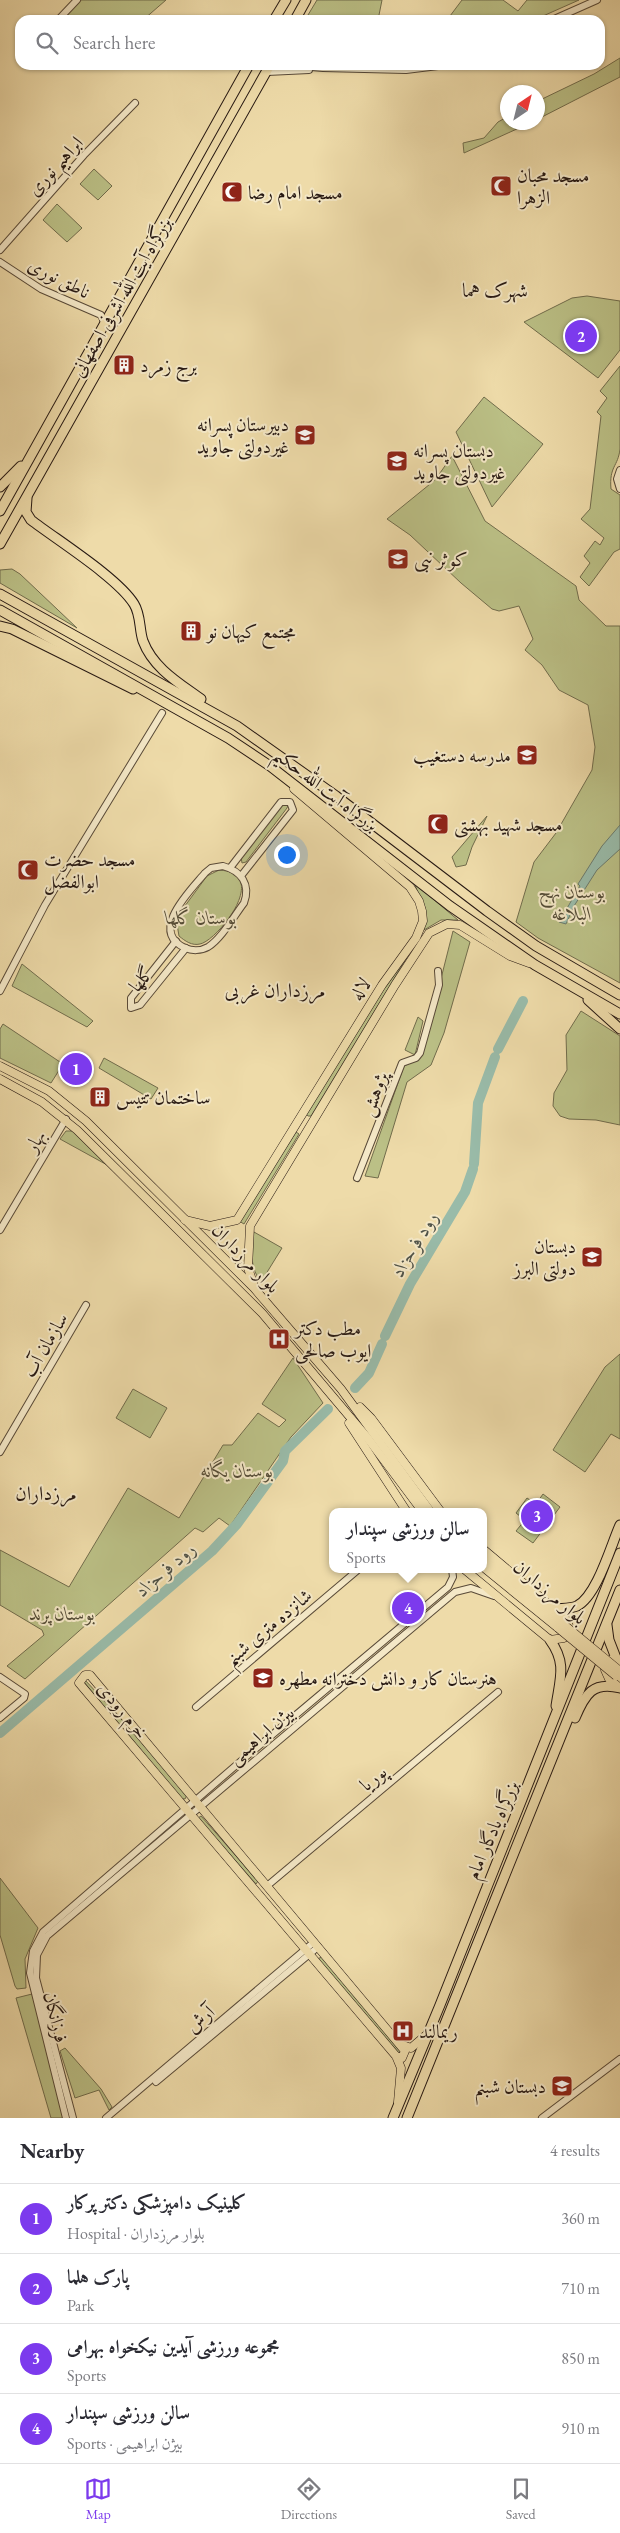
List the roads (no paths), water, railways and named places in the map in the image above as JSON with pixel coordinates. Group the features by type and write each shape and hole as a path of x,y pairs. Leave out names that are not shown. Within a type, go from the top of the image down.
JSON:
{"highway":[{"path":"277,15 286,0"},
{"path":"298,15 306,0"},
{"name":"بزرگراه آیت الله اشرفی اصفهانی","path":"0,510 246,70"},
{"name":"بزرگراه آیت الله اشرفی اصفهانی","path":"0,544 267,70"},
{"path":"188,174 191,185 199,186 205,182"},
{"path":"174,201 186,198 189,210"},
{"path":"0,487 30,457"},
{"path":"27,495 26,512 31,520 122,589 134,604 142,639 153,660 166,673 237,726"},
{"name":"بزرگراه آیت الله حکیم","path":"0,594 237,726 336,796 536,946 620,995"},
{"name":"بزرگراه آیت الله حکیم","path":"0,610 188,713 270,766 450,906 535,965 620,1014"},
{"path":"0,626 12,629 150,697 188,713"},
{"path":"579,991 620,1029"},
{"path":"554,1609 570,1608 586,1600 620,1525"},
{"name":"بزرگراه یادگار امام","path":"393,2118 430,2031 620,1553"},
{"name":"بزرگراه یادگار امام","path":"407,2118 620,1590"},
{"path":"607,1623 609,1640 618,1659"},
{"path":"550,1640 562,1661 552,1724"},
{"path":"559,1744 572,1727 579,1708 593,1689 603,1686 620,1688"}],"main road":[{"name":"لاله","path":"185,1220 210,1226 237,1220 382,985 416,938 423,921 419,900 410,887 327,819 270,766"},
{"name":"لاله","path":"254,1288 248,1268 250,1226 395,985 429,933 446,924 460,925 510,956 535,965"},
{"name":"بلوار مرزداران","path":"0,1066 49,1091 86,1120 254,1288 341,1389 428,1508"},
{"name":"بلوار مرزداران","path":"0,1079 42,1102 66,1119 262,1313 366,1436 420,1508"},
{"path":"341,1389 371,1418 438,1508"},
{"path":"332,1396 404,1508"},
{"path":"469,1573 550,1640 564,1638 570,1628 569,1622 487,1552"},
{"name":"بلوار مرزداران","path":"487,1562 560,1626"},
{"name":"بلوار مرزداران","path":"487,1570 619,1674"},
{"path":"618,1659 608,1661 605,1670 609,1679 620,1688"},
{"name":"خرم رودی","path":"396,2056 79,1683 82,1677 90,1675 400,2044"},
{"path":"120,1730 129,1722"},
{"path":"258,1894 267,1886"},
{"path":"400,2044 411,2048 430,2031"},
{"path":"396,2056 402,2058 406,2054 400,2044"},
{"path":"396,2056 400,2063 401,2073 397,2108"}],"street":[{"path":"63,15 77,0"},
{"path":"563,15 597,0"},
{"name":"ابراهیم نوری","path":"0,250 84,155 135,103"},
{"name":"ناطق نوری","path":"0,262 42,289 101,315 104,322"},
{"path":"620,470 617,479 620,489"},
{"path":"0,990 45,905 162,713"},
{"path":"230,868 281,802 290,802 293,810 241,876"},
{"path":"218,866 230,868 241,876 247,889 244,902 208,947 196,950 186,948 176,941 170,928 174,912 205,872 218,866"},
{"name":"گلها","path":"176,941 131,998 130,1008 140,1005 186,948"},
{"name":"پژوهش","path":"357,1178 402,1063 416,1058 420,1053 439,985 438,972"},
{"name":"بهار","path":"0,1230 66,1119"},
{"name":"سازمان آب","path":"0,1452 86,1305"},
{"name":"شانزده متری شبنم","path":"196,1707 354,1573"},
{"name":"بیژن ابراهیمی","path":"50,1930 188,1811 241,1761 426,1607 448,1587 453,1577 452,1573"},
{"name":"بیژن ابراهیمی","path":"197,1803 246,1767 461,1589 475,1588 498,1597"},
{"path":"426,1607 430,1613"},
{"path":"381,1644 386,1650"},
{"path":"0,1677 24,1692 24,1698 0,1718"},
{"path":"334,1684 338,1690"},
{"name":"پوریا","path":"267,1886 498,1692"},
{"path":"290,1721 294,1727"},
{"path":"241,1761 246,1767"},
{"name":"فرزانگان","path":"50,1930 43,1941 38,1955 36,1991 73,2118"},
{"name":"آرش","path":"113,2118 316,1945"},
{"name":"آرش","path":"106,2118 308,1952"},
{"name":"فرزانگان","path":"48,2035 66,2118"},
{"path":"542,2118 620,2059"},
{"path":"388,2118 397,2108"}],"waterway":[{"name":"رود فرحزاد","path":"498,1049 523,1001"},
{"name":"رود فرحزاد","path":"474,1164 478,1103 495,1057"},
{"name":"رود فرحزاد","path":"385,1336 410,1284 465,1192 473,1169"},
{"name":"رود فرحزاد","path":"355,1388 369,1373 382,1344"},
{"name":"رود فرحزاد","path":"0,1733 212,1551 237,1524 283,1461 285,1451 328,1409"}],"place":[{"name":"مسجد محبان الزهرا","path":"501,186"},
{"name":"مسجد امام رضا","path":"232,192"},
{"name":"پارک هلما","path":"581,336"},
{"name":"برج زمرد","path":"124,365"},
{"name":"دبیرستان پسرانه غیردولتی جاوید","path":"305,435"},
{"name":"دبستان پسرانه غیردولتی جاوید","path":"397,461"},
{"name":"کوثر نبی","path":"398,559"},
{"name":"مجتمع کیهان نو","path":"191,631"},
{"name":"مدرسه دستغیب","path":"527,755"},
{"name":"مسجد شهید بهشتی","path":"438,824"},
{"name":"مسجد حضرت ابوالفضل","path":"28,870"},
{"name":"کلینیک دامپزشکی دکتر پرکار","path":"76,1069"},
{"name":"ساختمان تتیس","path":"100,1097"},
{"name":"دبستان دولتی البرز","path":"592,1257"},
{"name":"مطب دکتر ایوب صالحی","path":"279,1339"},
{"name":"مجموعه ورزشی آیدین نیکخواه بهرامی","path":"537,1516"},
{"name":"سالن ورزشی سپندار","path":"408,1608"},
{"name":"هنرستان کار و دانش دخترانه مطهره","path":"263,1678"},
{"name":"ریمالند","path":"403,2031"},
{"name":"دبستان شبنم","path":"562,2086"}],"district":[{"name":"شهرک هما","path":"495,290"},
{"name":"مرزداران غربی","path":"275,990"},
{"name":"مرزداران","path":"46,1493"}],"park label":[{"name":"بوستان نهج البلاغه","path":"572,902"},
{"name":"بوستان گلها","path":"201,917"},
{"name":"بوستان یگانه","path":"237,1470"},
{"name":"بوستان پرند","path":"62,1613"}]}
